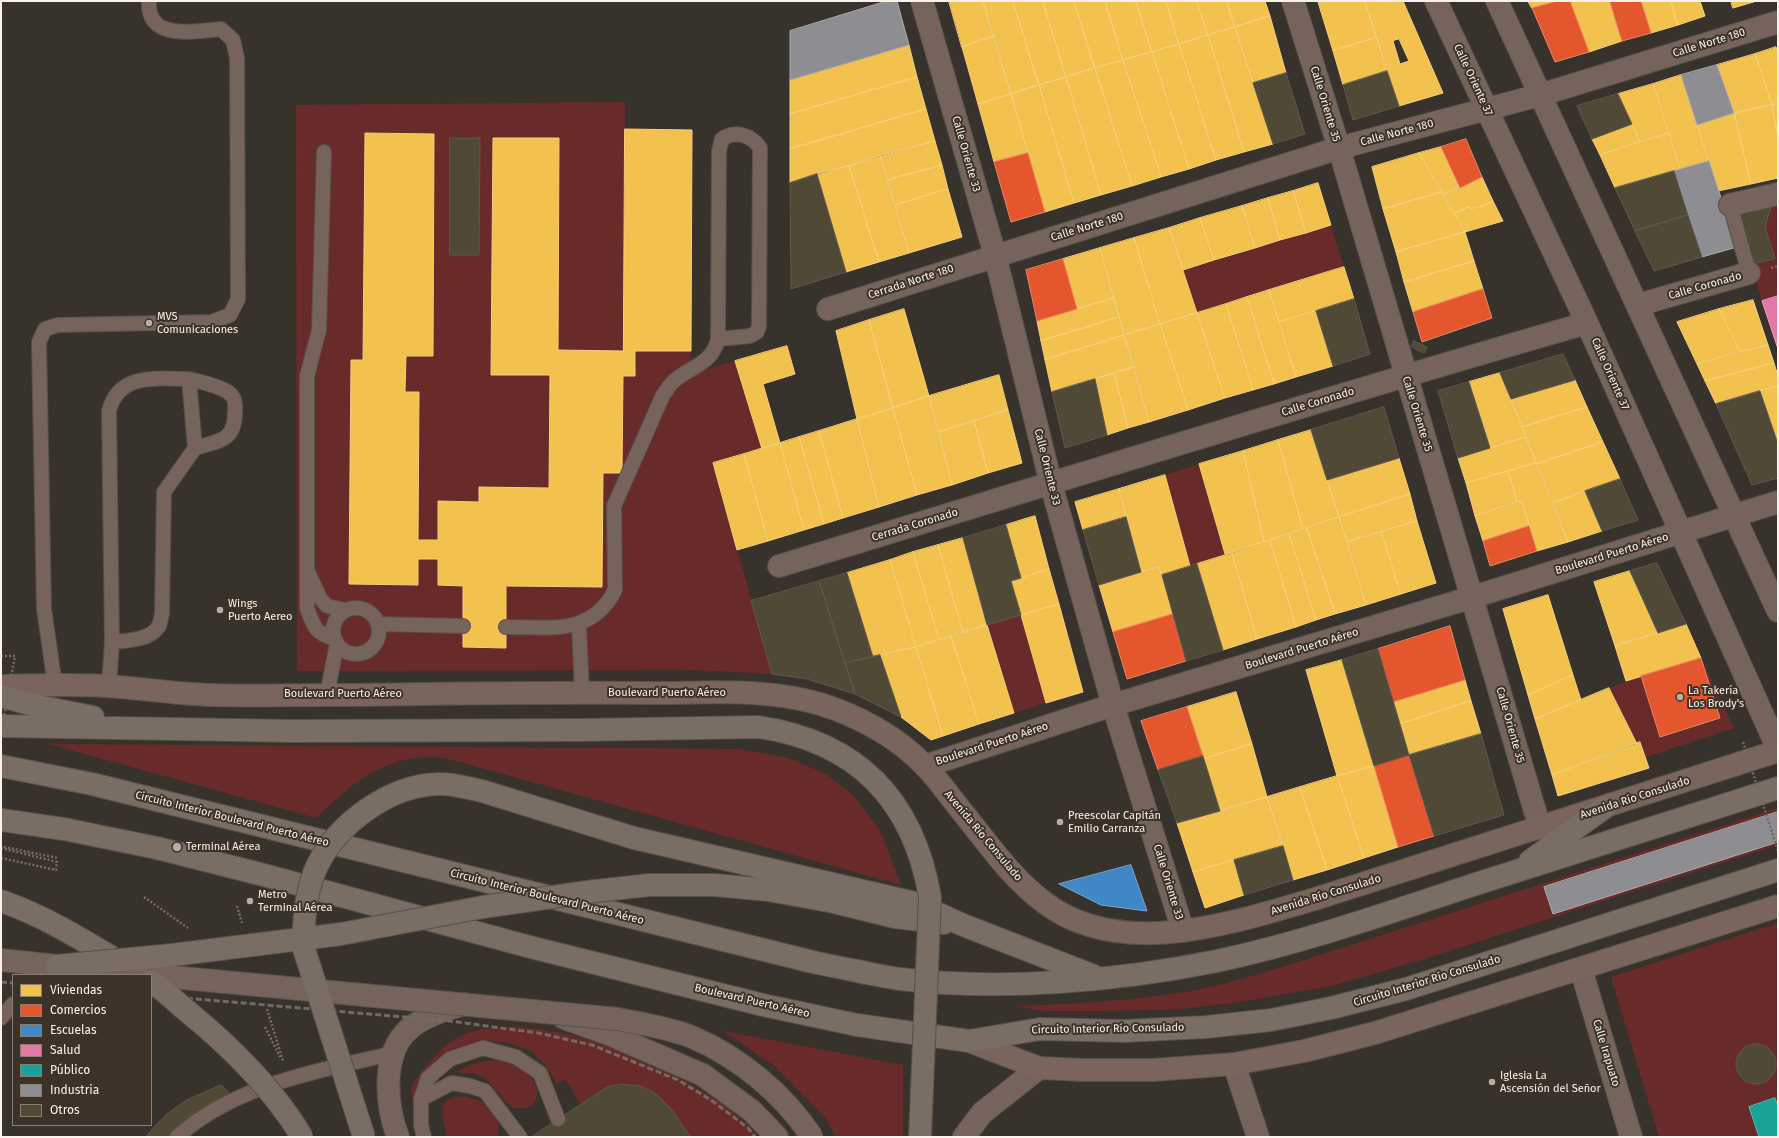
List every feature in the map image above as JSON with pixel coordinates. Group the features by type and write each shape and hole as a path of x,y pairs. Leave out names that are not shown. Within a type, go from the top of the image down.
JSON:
{"highway":[{"path":"1,696 37,706 149,728"},
{"path":"1,726 292,731 581,730 759,727 786,731 817,743 845,757 866,771 885,791 901,814 914,838 926,877 930,897 920,1137"},
{"name":"Circuito Interior Boulevard Puerto Aéreo","path":"1,766 92,784 832,966 900,978 947,982 1046,982 1099,978"},
{"path":"364,1137 304,949 303,922 307,897 316,867 327,849 352,823 374,804 395,794 416,787 438,784 482,791 634,838 915,903 963,925 1099,978 1218,961 1353,924 1778,788"},
{"path":"1513,873 1604,808"},
{"name":"Boulevard Puerto Aéreo","path":"1,820 64,829 172,852 264,874 534,948 763,1005 857,1025 969,1041"},
{"name":"Circuito Interior Río Consulado","path":"969,1041 1040,1029 1124,1031 1206,1027 1271,1020 1331,1008 1406,989 1778,870"},
{"path":"57,966 172,956 342,934 483,907 587,892 649,885 715,885 768,890 834,902 895,918 963,925"},
{"path":"1,901 72,934 138,974"},
{"path":"152,983 199,1021 237,1056 277,1099 302,1137"}],"main road":[{"name":"Boulevard Puerto Aéreo","path":"1,686 108,686 195,694 327,695 582,692 752,693 807,701 832,708 882,730 905,747 925,766"},
{"name":"Avenida Río Consulado","path":"925,766 1007,868 1047,905 1069,918 1118,932 1144,933 1183,931 1261,915 1604,808 1778,750"},
{"path":"969,1041 1039,1068 1153,1070 1234,1064 1304,1050 1375,1033 1778,906"}],"street":[{"name":"Calle Oriente 33","path":"922,1 995,255 1051,484 1113,705 1183,931"},
{"name":"Calle Oriente 35","path":"1293,1 1339,148 1405,375 1473,597 1540,828"},
{"name":"Calle Oriente 37","path":"1436,1 1587,323 1778,750"},
{"path":"1497,1 1778,611"},
{"name":"Calle Norte 180","path":"995,255 1339,148 1540,95 1778,22"},
{"name":"Calle Coronado","path":"1730,205 1778,194"},
{"name":"Cerrada Norte 180","path":"828,309 995,255"},
{"name":"Calle Coronado","path":"1638,305 1749,273"},
{"name":"Calle Coronado","path":"1051,484 1405,375 1587,323"},
{"name":"Cerrada Coronado","path":"779,566 1051,484"},
{"name":"Boulevard Puerto Aéreo","path":"925,766 1113,705 1473,597 1778,502"},
{"path":"1,960 140,974"},
{"name":"Calle Irapuato","path":"1581,969 1631,1137"},
{"path":"152,975 618,1019 659,1027 691,1037 712,1047 764,1082 790,1107 812,1137"},
{"path":"398,1137 390,1111 388,1093 390,1068 400,1039 409,1028 443,1010 465,1004 543,1012 569,1019 703,1075 752,1111 776,1137"},
{"path":"1234,1064 1258,1137"},
{"path":"952,1137 1039,1068"},
{"path":"964,1137 982,1113"}],"lane":[{"path":"55,685 44,609 39,342 45,330 58,324 211,322 230,316 238,299 237,58 233,40 222,29 177,32 161,28 151,18 148,1"},
{"path":"506,627 558,628 579,625 601,610 609,602 615,590 614,506 663,395 673,381 708,359 716,349 718,339 719,151 722,139 732,134 752,138 760,148 759,326 757,332 750,336 718,339"},
{"path":"324,152 319,330 307,376 307,608 314,628 324,636 336,641"},
{"name":"Calle Coronado","path":"1730,205 1749,273"},
{"path":"189,379 195,448"},
{"path":"108,686 112,642 109,411 112,399 120,389 142,380 189,379 228,392 235,401 236,407 234,429 225,438 195,448 164,492 162,614 158,627 152,633 132,640 112,642"},
{"path":"306,567 320,598 327,606 345,610"},
{"path":"355,607 365,609 373,615 378,624 378,634 375,642 369,649 361,653 347,652 343,650 336,641 332,631 334,622 338,615 345,610 355,607"},
{"path":"378,624 463,626"},
{"path":"579,625 582,692"},
{"path":"327,695 336,641"},
{"path":"1,1018 12,1005"},
{"path":"424,1137 421,1125 421,1099 428,1078 450,1059 483,1048 516,1057 540,1073 558,1119"},
{"path":"177,1137 192,1123 240,1096 289,1079 394,1053"},
{"path":"421,1099 452,1083 470,1086 485,1091 520,1137"}],"path":[{"path":"1,656 15,656 1,732"},
{"path":"1743,742 1778,851"},
{"path":"1,847 58,862 56,870 1,858"},
{"path":"1,847 58,858"},
{"path":"144,898 192,932"},
{"path":"265,1027 284,1065"}],"shaded area":[{"path":"625,102 623,350 691,351 689,374 735,361 762,449 713,463 772,674 694,670 297,671 296,105"},
{"path":"1778,199 1778,296 1762,301 1751,264 1775,259 1765,227 1773,200"},
{"path":"1331,225 1344,267 1197,313 1183,270"},
{"path":"1199,464 1225,554 1190,566 1165,475"},
{"path":"1021,615 1046,703 1014,713 987,625"},
{"path":"1701,658 1734,728 1646,757 1641,742 1637,744 1609,688 1641,676 1660,737 1720,719"},
{"path":"49,744 739,749 788,758 826,774 854,796 880,830 901,885 460,762 441,758 433,757 411,759 395,762 380,768 366,776 341,795 316,818"},
{"path":"1778,808 1778,812 1544,887 1778,842 1778,845 1418,961 1331,986 1233,1003 1180,1009 1046,1011 1014,1006 1143,998 1186,992 1226,983 1292,964"},
{"path":"1778,923 1778,1137 1659,1137 1611,977"},
{"path":"513,1026 551,1031 579,1037 611,1048 657,1067 680,1078 723,1105 742,1120 759,1137 691,1137 673,1111 666,1104 650,1091 641,1087 624,1084 609,1087 599,1091 580,1104 565,1079 557,1084 545,1065 531,1051 506,1042 484,1041 461,1047 443,1057 418,1089 413,1106 411,1087 434,1057 447,1045 463,1035 475,1031"},
{"path":"723,1031 903,1065 903,1137 836,1137 826,1119 776,1067"},
{"path":"496,1060 512,1064 527,1072 537,1090 535,1102 530,1106 516,1108 505,1101 486,1080 480,1076 456,1072 475,1064"},
{"path":"463,1096 490,1104 500,1118 497,1137 447,1137 442,1113 443,1105 451,1098"}],"building: Viviendas":[{"path":"949,1 983,1 994,36 962,47"},
{"path":"983,1 1013,1 1039,85 1011,94"},
{"path":"1013,1 1043,1 1066,77 1039,85"},
{"path":"1043,1 1074,1 1095,68 1066,77"},
{"path":"1074,1 1105,1 1123,60 1095,68"},
{"path":"1105,1 1136,1 1152,52 1123,60"},
{"path":"1136,1 1166,1 1179,44 1152,52"},
{"path":"1166,1 1197,1 1208,35 1179,44"},
{"path":"1197,1 1227,1 1235,27 1208,35"},
{"path":"1227,1 1265,1 1270,16 1235,27"},
{"path":"1365,1 1377,37 1333,51 1318,2"},
{"path":"1365,1 1403,1 1443,93 1399,106","holes":["1399,39 1409,61 1400,64 1393,41"]},
{"path":"1528,1 1558,1 1532,8"},
{"path":"1570,1 1610,1 1622,41 1589,52"},
{"path":"1641,1 1671,1 1678,25 1651,33"},
{"path":"1671,1 1700,1 1705,16 1678,25"},
{"path":"1731,1 1757,1 1733,8"},
{"path":"1270,16 1286,73 1253,83 1235,27"},
{"path":"1235,27 1273,144 1244,152 1208,35"},
{"path":"1208,35 1244,152 1216,160 1179,44"},
{"path":"994,36 1011,94 978,104 962,47"},
{"path":"1377,37 1387,71 1343,85 1333,51"},
{"path":"1179,44 1216,160 1189,169 1152,52"},
{"path":"909,45 917,77 790,114 790,80"},
{"path":"1776,47 1778,52 1778,104 1772,105 1755,54"},
{"path":"1152,52 1189,169 1161,177 1123,60"},
{"path":"1755,54 1772,105 1734,113 1717,65"},
{"path":"1123,60 1161,177 1132,186 1095,68"},
{"path":"1095,68 1132,186 1101,195 1066,77"},
{"path":"1681,75 1709,161 1680,169 1653,84"},
{"path":"917,77 926,109 790,149 790,114"},
{"path":"1066,77 1101,195 1074,203 1039,85"},
{"path":"1653,84 1669,133 1640,142 1618,94"},
{"path":"1039,85 1074,203 1045,212 1011,94"},
{"path":"1011,94 1028,153 994,162 978,104"},
{"path":"1778,104 1778,137 1772,105"},
{"path":"1772,105 1778,137 1778,178 1751,184 1734,113"},
{"path":"926,109 935,141 790,183 790,149"},
{"path":"1734,113 1751,184 1718,191 1697,125"},
{"path":"1632,124 1640,142 1600,155 1592,139"},
{"path":"625,129 692,130 691,351 635,351 635,376 623,376 622,473 603,473 602,587 506,586 506,648 463,647 463,586 438,585 438,559 418,559 418,585 349,584 351,360 363,360 365,133 434,134 433,356 406,356 405,392 419,392 418,540 438,540 438,501 479,502 479,487 549,488 550,375 491,375 493,138 559,138 558,350 623,351"},
{"path":"1669,133 1680,169 1615,188 1600,155"},
{"path":"935,141 942,165 888,180 880,156"},
{"path":"1441,147 1460,188 1443,195 1419,153"},
{"path":"1419,153 1442,192 1383,209 1372,167"},
{"path":"880,156 909,253 879,262 849,166"},
{"path":"942,165 948,189 895,205 888,180"},
{"path":"849,166 879,262 846,272 817,174"},
{"path":"1482,177 1493,201 1485,205 1470,209 1469,207 1454,213 1443,195"},
{"path":"1318,183 1331,225 1306,233 1293,191"},
{"path":"948,189 962,237 909,253 895,205"},
{"path":"1293,191 1306,233 1280,240 1268,198"},
{"path":"1442,192 1465,232 1396,252 1383,209"},
{"path":"1268,198 1280,240 1255,248 1242,206"},
{"path":"1493,201 1503,221 1465,232 1454,213 1469,207 1470,209 1485,205"},
{"path":"1242,206 1255,248 1214,260 1200,218"},
{"path":"1200,218 1214,260 1183,270 1169,228"},
{"path":"1169,228 1197,313 1160,324 1134,238"},
{"path":"1465,232 1474,261 1404,282 1396,252"},
{"path":"1134,238 1160,324 1124,335 1100,248"},
{"path":"1100,248 1114,298 1077,309 1063,259"},
{"path":"1474,261 1483,289 1413,312 1404,282"},
{"path":"1344,267 1354,299 1279,322 1269,290"},
{"path":"1269,290 1296,377 1274,384 1247,297"},
{"path":"1247,297 1274,384 1253,390 1226,304"},
{"path":"1114,298 1119,317 1041,341 1037,321"},
{"path":"1753,300 1768,345 1740,352 1719,309"},
{"path":"1226,304 1253,390 1225,398 1197,313"},
{"path":"904,309 929,396 893,408 869,320"},
{"path":"1719,309 1740,352 1697,364 1677,322"},
{"path":"1316,311 1333,366 1296,377 1279,322"},
{"path":"1197,313 1225,398 1188,410 1160,324"},
{"path":"1119,317 1124,335 1045,360 1041,341"},
{"path":"869,320 893,408 857,419 836,331"},
{"path":"1160,324 1188,410 1149,422 1124,335"},
{"path":"1124,335 1134,367 1052,392 1045,360"},
{"path":"1768,345 1774,363 1705,381 1697,364"},
{"path":"787,346 795,374 763,384 780,443 762,449 735,361"},
{"path":"1774,363 1778,376 1778,386 1716,404 1705,381"},
{"path":"1134,367 1149,422 1128,428 1114,373"},
{"path":"1114,373 1128,428 1107,435 1095,379"},
{"path":"1500,373 1526,437 1490,448 1469,382"},
{"path":"999,375 1008,410 939,432 929,396"},
{"path":"1575,380 1587,407 1522,427 1511,399"},
{"path":"1778,386 1778,444 1760,391"},
{"path":"929,396 952,485 917,495 893,408"},
{"path":"1587,407 1603,442 1537,464 1522,427"},
{"path":"893,408 917,495 879,507 857,419"},
{"path":"1008,410 1022,463 988,473 974,421"},
{"path":"857,419 879,507 843,518 819,431"},
{"path":"974,421 988,473 952,485 939,432"},
{"path":"1311,430 1339,517 1303,529 1278,440"},
{"path":"819,431 843,518 824,524 799,437"},
{"path":"799,437 824,524 804,530 780,443"},
{"path":"1526,437 1536,463 1466,483 1458,458"},
{"path":"1278,440 1303,529 1264,542 1243,451"},
{"path":"1603,442 1620,479 1553,503 1537,464"},
{"path":"780,443 804,530 768,541 744,454"},
{"path":"1243,451 1264,542 1225,554 1199,464"},
{"path":"744,454 768,541 737,550 713,463"},
{"path":"1399,458 1410,494 1339,517 1327,480"},
{"path":"1536,463 1568,542 1537,551 1522,501 1517,502 1508,471"},
{"path":"1508,471 1517,502 1475,516 1466,483"},
{"path":"1165,475 1190,566 1162,575 1159,567 1141,572 1119,489"},
{"path":"1119,489 1126,517 1083,530 1075,502"},
{"path":"1585,491 1602,531 1568,542 1553,503"},
{"path":"1410,494 1417,521 1347,542 1339,517"},
{"path":"1522,501 1529,526 1483,541 1475,516"},
{"path":"1035,516 1049,569 1021,578 1006,525"},
{"path":"1339,517 1366,605 1335,614 1307,528"},
{"path":"1417,521 1436,583 1401,594 1381,532"},
{"path":"1307,528 1335,614 1316,620 1289,534"},
{"path":"1381,532 1401,594 1366,605 1347,542"},
{"path":"1289,534 1316,620 1296,627 1270,540"},
{"path":"963,538 987,625 963,633 938,545"},
{"path":"1270,540 1296,627 1257,639 1232,553"},
{"path":"938,545 963,633 939,640 913,552"},
{"path":"913,552 939,640 916,647 890,560"},
{"path":"1232,553 1257,639 1223,650 1197,564"},
{"path":"890,560 916,647 873,657 847,573"},
{"path":"1159,567 1173,614 1113,632 1099,585"},
{"path":"1049,569 1059,604 1021,615 1011,581"},
{"path":"1630,571 1658,633 1615,646 1594,582"},
{"path":"1548,595 1573,675 1528,695 1503,609"},
{"path":"1059,604 1083,692 1046,703 1021,615"},
{"path":"1686,624 1701,658 1626,681 1615,646"},
{"path":"987,625 1014,713 979,724 951,636"},
{"path":"951,636 979,724 943,736 916,647"},
{"path":"916,647 943,736 931,740 901,717 880,655"},
{"path":"1342,660 1374,766 1337,776 1306,670"},
{"path":"1573,675 1581,700 1535,719 1528,695"},
{"path":"1465,680 1471,701 1400,724 1393,702"},
{"path":"1609,688 1637,744 1552,775 1535,719"},
{"path":"1236,692 1252,744 1203,759 1187,707"},
{"path":"1471,701 1481,734 1409,755 1400,724"},
{"path":"1640,742 1649,768 1558,796 1552,775"},
{"path":"1252,744 1267,797 1220,811 1203,759"},
{"path":"1374,766 1398,847 1364,858 1337,776"},
{"path":"1337,776 1364,858 1327,870 1300,787"},
{"path":"1300,787 1327,870 1293,880 1267,797"},
{"path":"1267,797 1283,846 1193,872 1177,823"},
{"path":"1234,860 1244,895 1205,908 1193,872"}],"building: Comercios":[{"path":"1558,1 1570,1 1589,52 1555,62 1532,8"},
{"path":"1610,1 1641,1 1651,33 1622,41"},
{"path":"1466,139 1482,177 1460,188 1441,147"},
{"path":"1028,153 1045,212 1011,222 994,162"},
{"path":"1063,259 1077,309 1037,321 1026,270"},
{"path":"1483,289 1492,318 1422,342 1413,312"},
{"path":"1529,526 1537,551 1490,566 1483,541"},
{"path":"1173,614 1186,661 1127,679 1113,632"},
{"path":"1450,626 1465,680 1393,702 1378,649"},
{"name":"La Takería Los Brody's","path":"1701,658 1720,718 1660,737 1641,676"},
{"path":"1187,707 1203,756 1158,770 1141,721"},
{"path":"1409,755 1434,836 1398,847 1374,766"}],"building: Escuelas":[{"path":"1131,865 1147,911 1101,905 1059,884"}],"building: Salud":[{"path":"1778,296 1778,349 1762,301"}],"building: Público":[{"path":"1775,1098 1778,1107 1778,1137 1759,1137 1749,1107"}],"building: Industria":[{"path":"887,1 897,1 909,45 790,80 790,31"},
{"path":"1717,65 1734,113 1697,125 1681,75"},
{"path":"1709,161 1737,247 1702,257 1674,171"},
{"path":"1778,812 1778,842 1553,914 1544,887"}],"building: Otros":[{"path":"1387,71 1399,106 1353,120 1343,85"},
{"path":"1286,73 1305,134 1273,144 1253,83"},
{"path":"1618,94 1632,124 1592,139 1577,106"},
{"path":"450,138 480,138 479,255 450,255"},
{"path":"1674,171 1688,215 1635,231 1615,188"},
{"path":"817,174 846,272 791,289 790,183"},
{"path":"1773,200 1765,227 1775,259 1751,264 1733,209"},
{"path":"1688,215 1702,257 1654,271 1635,231"},
{"path":"1354,299 1370,354 1333,366 1316,311"},
{"path":"1414,341 1427,347 1424,353 1411,347"},
{"path":"1563,354 1575,380 1511,399 1500,373"},
{"path":"1095,379 1107,435 1065,448 1052,392"},
{"path":"1469,382 1490,448 1458,458 1438,391"},
{"path":"1760,391 1778,444 1778,478 1752,485 1716,404"},
{"path":"1384,407 1399,458 1327,480 1311,430"},
{"path":"1620,479 1638,520 1602,531 1585,491"},
{"path":"1126,517 1141,572 1099,585 1083,530"},
{"path":"1006,525 1021,578 1011,581 1021,615 987,625 963,538"},
{"path":"1657,563 1686,624 1658,633 1630,571"},
{"path":"1197,564 1223,650 1186,661 1162,575"},
{"path":"847,573 873,657 845,663 819,581"},
{"path":"819,581 855,694 807,679 772,674 751,601"},
{"path":"1378,649 1409,755 1374,766 1342,660"},
{"path":"880,655 901,717 855,694 845,663"},
{"path":"1481,734 1504,815 1434,836 1409,755"},
{"path":"1203,756 1220,811 1177,823 1158,770"},
{"path":"1283,846 1293,880 1244,895 1234,860"},
{"path":"1756,1044 1770,1050 1776,1064 1770,1078 1756,1084 1742,1078 1736,1064 1742,1050"},
{"path":"622,1084 640,1086 656,1094 671,1109 691,1137 531,1137 607,1087"},
{"path":"221,1085 232,1096 207,1106 192,1115 167,1137 146,1137 167,1114 185,1101"}],"railway":[{"path":"1,982 12,983"},
{"path":"152,995 450,1021 538,1033 592,1045 678,1080 711,1100 748,1128 755,1137"}],"place":[{"name":"MVS Comunicaciones","path":"149,323"},
{"name":"Wings Puerto Aereo","path":"220,610"},
{"name":"La Takería Los Brody's","path":"1680,697"},
{"name":"Preescolar Capitán Emilio Carranza","path":"1060,822"},
{"name":"Terminal Aérea","path":"177,847"},
{"name":"Metro Terminal Aérea","path":"250,901"},
{"name":"Iglesia La Ascensión del Señor","path":"1492,1082"}]}
